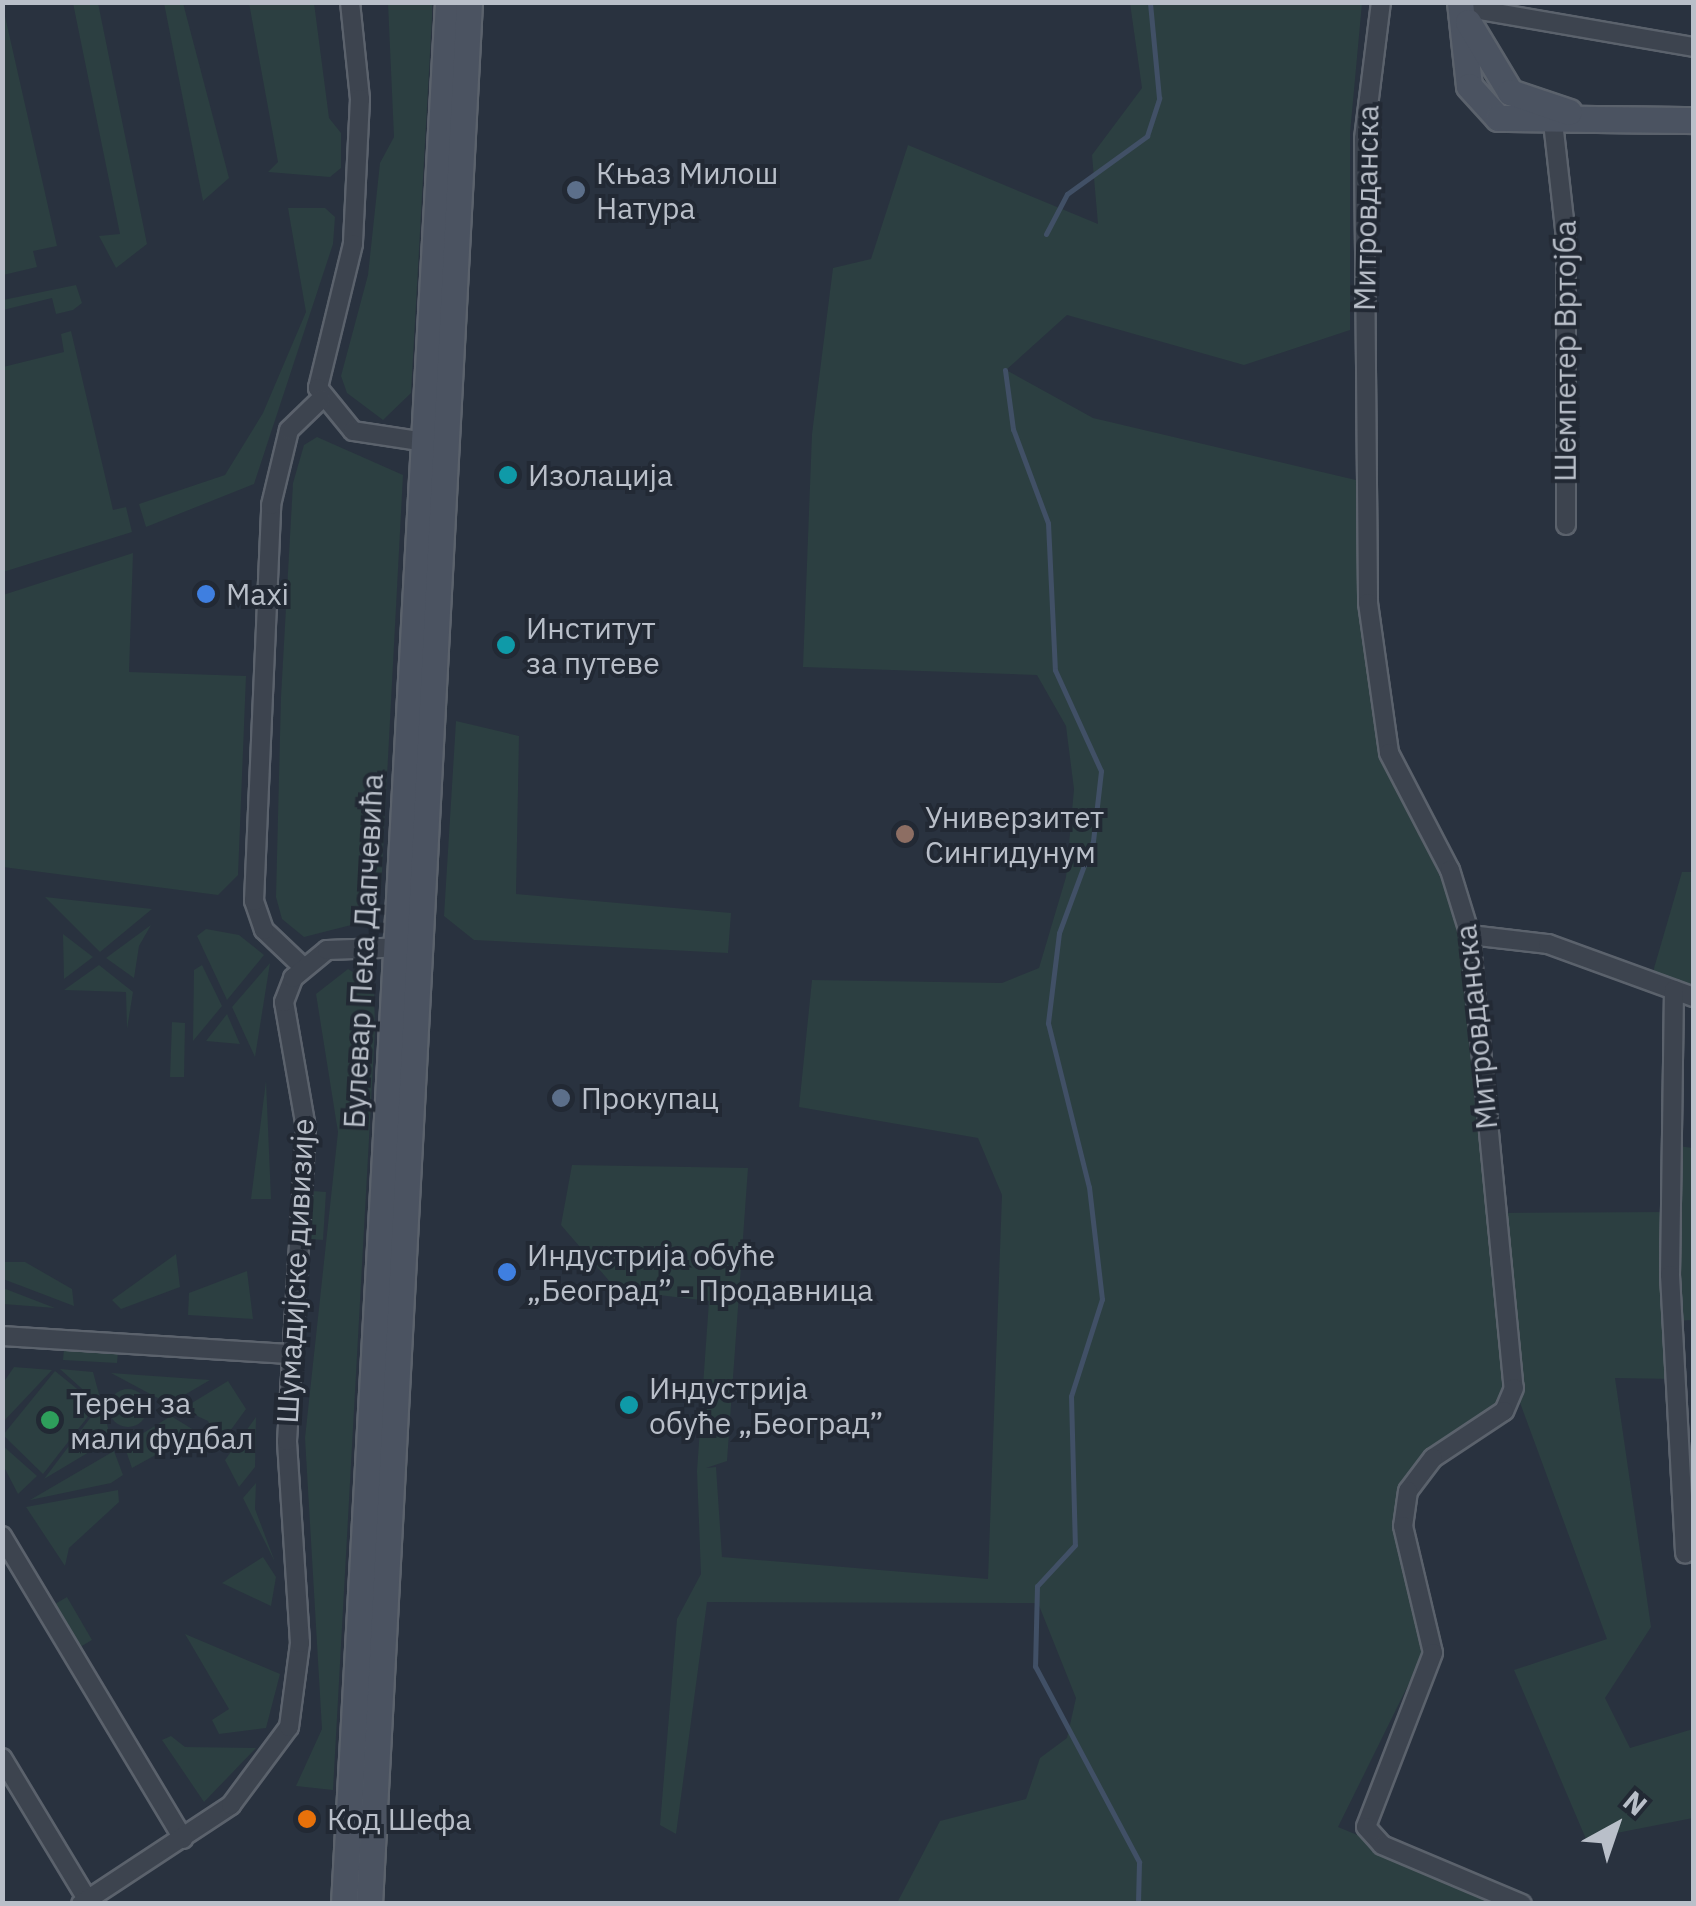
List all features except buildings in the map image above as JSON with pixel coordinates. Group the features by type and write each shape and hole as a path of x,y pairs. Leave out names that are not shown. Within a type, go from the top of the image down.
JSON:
{"street":[{"path":"350,2 357,192 346,290 317,372 321,398 361,434 436,443"},
{"name":"Булевар Пека Дапчевића","path":"436,443 448,2"},
{"name":"Булевар Пека Дапчевића","path":"344,1904 365,1711 436,443 469,2"},
{"name":"Митровданска","path":"1381,2 1364,139 1368,603 1389,753 1450,870 1470,935 1514,1395 1494,1420 1423,1466 1408,1491 1403,1526 1432,1653 1366,1818 1382,1845 1522,1904"},
{"path":"1462,9 1694,46"},
{"path":"1462,9 1510,92 1594,117"},
{"path":"1462,9 1475,98 1498,118 1553,122 1594,117 1694,120"},
{"name":"Шемпетер Вртојба","path":"1553,122 1554,184 1566,227 1566,525"},
{"path":"321,398 288,430 271,504 254,901 264,930 303,967 327,950 409,948"},
{"path":"1470,935 1548,944 1694,997"},
{"name":"Шумадијске дивизије","path":"84,1901 184,1839 263,1772 294,1712 291,1354 306,1128 284,1015 303,967"},
{"path":"1674,990 1670,1290 1685,1554"},
{"path":"2,1336 291,1354"},
{"path":"2,1536 184,1839"},
{"name":"Булевар Пека Дапчевића","path":"365,1711 369,1904"},
{"path":"2,1758 84,1901"}],"shaded area":[{"path":"2,3 57,246 33,251 37,267 3,275"},
{"path":"73,3 98,3 147,244 116,268 99,236 120,234"},
{"path":"164,3 183,3 229,178 203,201"},
{"path":"249,3 314,3 329,118 341,133 341,168 330,177 268,172 278,162"},
{"path":"388,3 432,3 432,17 411,393 383,420 347,393 341,376 368,275 380,163 394,137"},
{"path":"1130,3 1362,3 1350,133 1350,330 1244,365 1067,315 1006,370 1093,418 1360,481 1379,711 1459,892 1496,1213 1670,1212 1670,1145 1693,1148 1693,1320 1671,1321 1675,1379 1615,1378 1651,1627 1605,1698 1630,1748 1693,1729 1693,1818 1586,1839 1514,1670 1607,1639 1515,1389 1408,1491 1422,1657 1338,1827 1522,1903 897,1903 940,1821 1026,1799 1040,1758 1067,1738 1076,1698 1038,1603 707,1602 676,1834 660,1825 677,1619 701,1574 697,1471 709,1301 617,1290 561,1225 572,1165 748,1168 727,1461 706,1468 716,1467 722,1557 988,1579 1002,1195 978,1138 799,1107 812,980 1002,983 1039,968 1066,877 1074,789 1066,726 1037,675 803,667 812,434 833,268 871,259 908,145 1098,224 1092,155 1142,88"},
{"path":"288,208 325,208 335,217 333,244 254,484 146,527 139,504 225,475 263,413 306,312"},
{"path":"76,285 82,303 73,310 56,314 52,298 3,310 3,300"},
{"path":"71,331 113,510 126,507 132,532 3,572 3,367 64,352 61,334"},
{"path":"317,437 403,475 381,890 363,922 304,937 282,919 276,897 281,697 293,483 304,445"},
{"path":"133,553 129,672 246,676 238,875 218,895 3,867 3,595"},
{"path":"456,721 519,736 516,894 731,913 728,953 474,940 444,916"},
{"path":"1682,872 1693,872 1693,997 1650,982"},
{"path":"45,897 152,909 100,952"},
{"path":"151,925 139,946 134,978 106,958"},
{"path":"206,929 239,935 264,955 227,1000 197,936"},
{"path":"63,934 93,957 64,979"},
{"path":"270,963 255,1057 232,1007"},
{"path":"99,965 133,992 127,1029 126,992 64,990"},
{"path":"202,965 222,1006 193,1041 194,970"},
{"path":"348,969 374,985 375,1030 333,1790 296,1786 322,1729 305,1438 338,1132 316,994"},
{"path":"227,1014 240,1044 206,1041"},
{"path":"172,1022 185,1023 184,1077 170,1077"},
{"path":"266,1081 271,1199 251,1199"},
{"path":"313,1191 326,1192 323,1240 310,1239"},
{"path":"176,1254 180,1287 121,1309 112,1300"},
{"path":"3,1262 25,1262 72,1289 74,1306 3,1279"},
{"path":"247,1271 253,1319 188,1315 189,1293"},
{"path":"3,1288 55,1308 3,1304"},
{"path":"64,1348 118,1352 117,1363 63,1360"},
{"path":"14,1367 52,1370 3,1422 3,1383"},
{"path":"60,1369 93,1372 111,1439 44,1479 100,1405"},
{"name":"Терен за мали фудбал","path":"55,1371 97,1405 43,1474 3,1435"},
{"path":"111,1373 210,1380 169,1404"},
{"path":"228,1381 246,1409 220,1445 208,1421 182,1409"},
{"path":"128,1389 141,1395 147,1408 141,1421 128,1427 115,1421 109,1408 115,1395"},
{"path":"171,1416 197,1432 132,1468 124,1445"},
{"path":"256,1417 255,1467 239,1487 225,1460"},
{"path":"2,1445 37,1476 18,1494 3,1465"},
{"path":"114,1451 123,1475 111,1483 30,1500"},
{"path":"256,1483 255,1509 275,1562 243,1498"},
{"path":"118,1490 119,1502 69,1548 65,1566 26,1507"},
{"path":"263,1557 276,1577 271,1606 222,1583"},
{"path":"67,1597 92,1640 80,1647 55,1604"},
{"path":"185,1634 280,1674 266,1728 219,1734 212,1720 229,1709"},
{"path":"171,1736 185,1747 256,1748 204,1802 162,1740"}],"waterway":[{"path":"1046,234 1067,194 1147,136 1159,98 1150,2"},
{"path":"1005,370 1013,429 1048,523 1055,670 1101,771 1093,841 1059,933 1048,1023 1089,1187 1102,1299 1071,1396 1075,1545 1037,1586 1035,1666 1139,1862 1138,1904"}],"place":[{"name":"Књаз Милош Натура","path":"576,190"},
{"name":"Изолација","path":"508,475"},
{"name":"Maxi","path":"206,594"},
{"name":"Институт за путеве","path":"506,645"},
{"name":"Универзитет Сингидунум","path":"905,834"},
{"name":"Прокупац","path":"561,1098"},
{"name":"Индустрија обуће „Београд” - Продавница","path":"507,1272"},
{"name":"Индустрија обуће „Београд”","path":"629,1405"},
{"name":"Терен за мали фудбал","path":"50,1420"},
{"name":"Код Шефа","path":"307,1819"}]}
